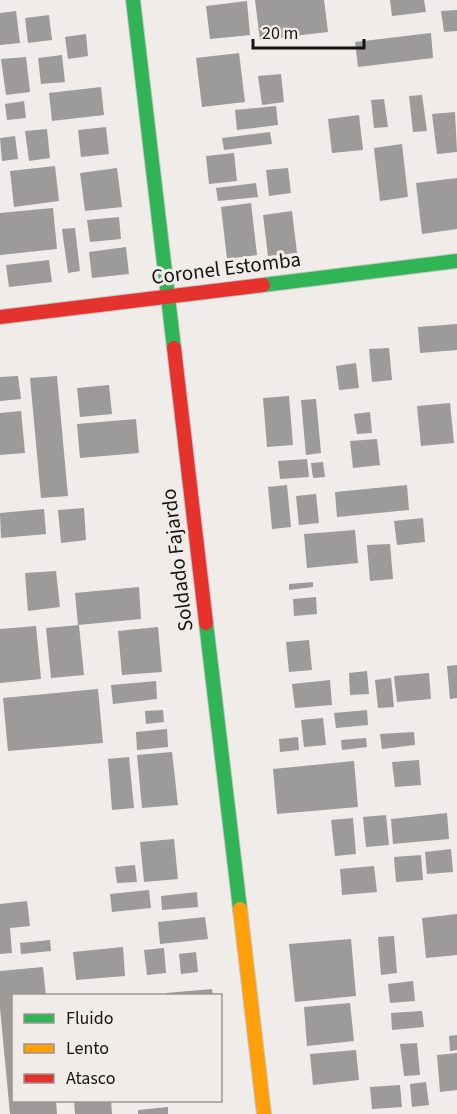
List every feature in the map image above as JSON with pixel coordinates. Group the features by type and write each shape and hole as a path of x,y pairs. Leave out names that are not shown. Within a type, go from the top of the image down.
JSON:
{"street":[{"name":"Soldado Fajardo","path":"133,0 166,297 264,1114"},
{"name":"Coronel Estomba","path":"0,317 457,261"}],"building":[{"path":"255,0 324,0 328,32 260,40"},
{"path":"390,0 424,0 426,12 392,16"},
{"path":"247,1 250,35 210,39 206,6"},
{"path":"457,10 457,31 444,32 441,11"},
{"path":"16,11 20,43 0,45 0,13"},
{"path":"49,15 52,40 28,43 25,18"},
{"path":"431,33 433,58 358,67 355,42"},
{"path":"86,34 88,56 68,59 65,37"},
{"path":"239,53 245,102 202,107 196,58"},
{"path":"62,55 65,82 41,84 38,58"},
{"path":"26,57 30,92 6,95 1,59"},
{"path":"281,74 284,102 262,105 258,76"},
{"path":"101,87 104,115 52,121 49,93"},
{"path":"422,95 427,131 413,132 409,96"},
{"path":"384,99 388,127 374,128 371,100"},
{"path":"24,101 26,118 7,120 5,104"},
{"path":"276,106 278,125 237,130 235,110"},
{"path":"455,112 457,152 437,154 432,114"},
{"path":"359,115 363,150 332,153 328,119"},
{"path":"106,127 109,154 81,157 78,130"},
{"path":"47,129 50,158 29,161 25,131"},
{"path":"270,132 272,144 224,150 222,138"},
{"path":"15,136 18,159 2,161 0,138"},
{"path":"402,144 408,197 380,201 374,148"},
{"path":"234,153 237,181 209,184 206,156"},
{"path":"55,166 59,201 14,207 10,171"},
{"path":"117,168 122,207 85,211 80,173"},
{"path":"288,168 291,193 269,196 266,170"},
{"path":"457,178 457,229 422,234 416,183"},
{"path":"256,183 258,197 218,201 216,188"},
{"path":"251,203 257,255 227,259 221,207"},
{"path":"53,208 57,249 0,255 0,213"},
{"path":"292,211 297,253 268,256 263,215"},
{"path":"119,217 121,239 90,242 87,220"},
{"path":"75,228 80,271 68,273 62,229"},
{"path":"126,247 129,274 92,278 89,252"},
{"path":"49,260 52,282 9,287 6,265"},
{"path":"457,324 457,350 420,353 418,327"},
{"path":"389,348 392,380 372,382 369,349"},
{"path":"356,363 359,388 339,390 336,366"},
{"path":"18,376 21,399 0,401 0,377"},
{"path":"57,376 68,496 41,498 30,378"},
{"path":"109,385 112,414 80,417 77,388"},
{"path":"289,396 293,445 267,447 263,398"},
{"path":"316,399 321,453 306,455 301,400"},
{"path":"450,403 454,443 421,446 417,406"},
{"path":"21,411 25,453 0,455 0,413"},
{"path":"370,412 372,433 357,434 354,414"},
{"path":"136,419 139,453 80,458 77,424"},
{"path":"377,439 380,465 353,468 350,441"},
{"path":"307,459 309,477 280,479 278,461"},
{"path":"323,462 325,477 313,478 311,463"},
{"path":"287,485 291,527 272,529 268,487"},
{"path":"407,485 409,510 337,517 335,492"},
{"path":"316,494 319,523 299,525 296,496"},
{"path":"84,508 86,540 61,543 58,510"},
{"path":"44,509 46,534 1,538 0,513"},
{"path":"423,518 425,542 397,545 394,521"},
{"path":"355,530 358,563 307,568 304,534"},
{"path":"390,544 393,579 370,581 367,545"},
{"path":"56,571 60,607 28,611 25,573"},
{"path":"313,582 313,587 289,590 289,584"},
{"path":"139,587 141,619 78,625 75,593"},
{"path":"316,597 317,614 294,616 293,599"},
{"path":"79,625 84,675 51,678 46,628"},
{"path":"36,626 41,679 0,683 0,629"},
{"path":"158,627 162,672 122,675 118,631"},
{"path":"309,640 312,670 289,672 286,642"},
{"path":"457,665 457,698 450,699 447,666"},
{"path":"367,671 369,694 350,695 349,673"},
{"path":"429,673 431,699 397,702 394,676"},
{"path":"391,678 394,707 378,708 375,680"},
{"path":"330,680 332,705 295,708 292,684"},
{"path":"156,681 157,699 113,704 111,685"},
{"path":"98,689 103,743 8,751 3,698"},
{"path":"163,710 164,722 146,724 145,711"},
{"path":"367,710 368,725 336,728 334,713"},
{"path":"323,718 326,745 304,747 301,720"},
{"path":"167,729 168,747 137,750 136,732"},
{"path":"414,732 415,745 382,749 380,734"},
{"path":"298,737 299,750 280,752 279,739"},
{"path":"366,738 367,747 342,750 341,740"},
{"path":"172,752 178,805 142,808 137,755"},
{"path":"129,757 134,808 112,810 108,759"},
{"path":"419,760 421,785 395,787 392,762"},
{"path":"354,761 358,807 277,814 273,769"},
{"path":"447,813 449,839 393,844 391,819"},
{"path":"386,815 389,845 366,847 363,817"},
{"path":"353,818 356,854 335,856 331,820"},
{"path":"174,839 178,879 144,882 140,842"},
{"path":"451,849 453,872 427,874 425,852"},
{"path":"421,855 423,880 396,882 394,857"},
{"path":"135,865 137,882 117,883 115,867"},
{"path":"374,866 377,892 342,895 340,869"},
{"path":"149,890 151,908 112,912 110,894"},
{"path":"197,892 198,907 162,910 161,896"},
{"path":"27,901 30,926 10,928 12,953 0,954 0,904"},
{"path":"457,914 457,955 426,958 422,918"},
{"path":"205,917 208,939 160,944 158,922"},
{"path":"394,936 397,973 381,975 378,937"},
{"path":"351,939 356,996 295,1002 289,944"},
{"path":"50,940 51,951 21,954 20,943"},
{"path":"123,947 125,976 76,980 73,952"},
{"path":"164,948 166,973 147,975 144,950"},
{"path":"196,952 198,972 181,974 179,954"},
{"path":"43,967 46,994 12,994 12,1102 56,1102 57,1114 10,1114 0,1008 0,971"},
{"path":"413,981 415,1001 390,1003 388,984"},
{"path":"212,989 213,994 166,994"},
{"path":"350,1003 354,1041 307,1046 304,1007"},
{"path":"422,1011 424,1027 392,1030 391,1013"},
{"path":"457,1035 457,1050 450,1051 449,1036"},
{"path":"417,1043 420,1075 404,1076 400,1044"},
{"path":"356,1050 359,1080 313,1085 310,1054"},
{"path":"457,1053 457,1090 440,1092 437,1055"},
{"path":"426,1082 429,1105 412,1107 410,1084"},
{"path":"400,1085 402,1107 372,1109 370,1087"},
{"path":"74,1102 111,1102 112,1114 75,1114"},
{"path":"168,1107 168,1114 138,1114 138,1110"}],"traffic: fast":[{"path":"133,0 174,348"},
{"path":"263,285 457,261"},
{"path":"206,623 240,909"}],"traffic: slow":[{"path":"240,909 264,1114"}],"traffic: jam":[{"path":"0,317 263,285"},
{"path":"174,348 206,623"}]}
